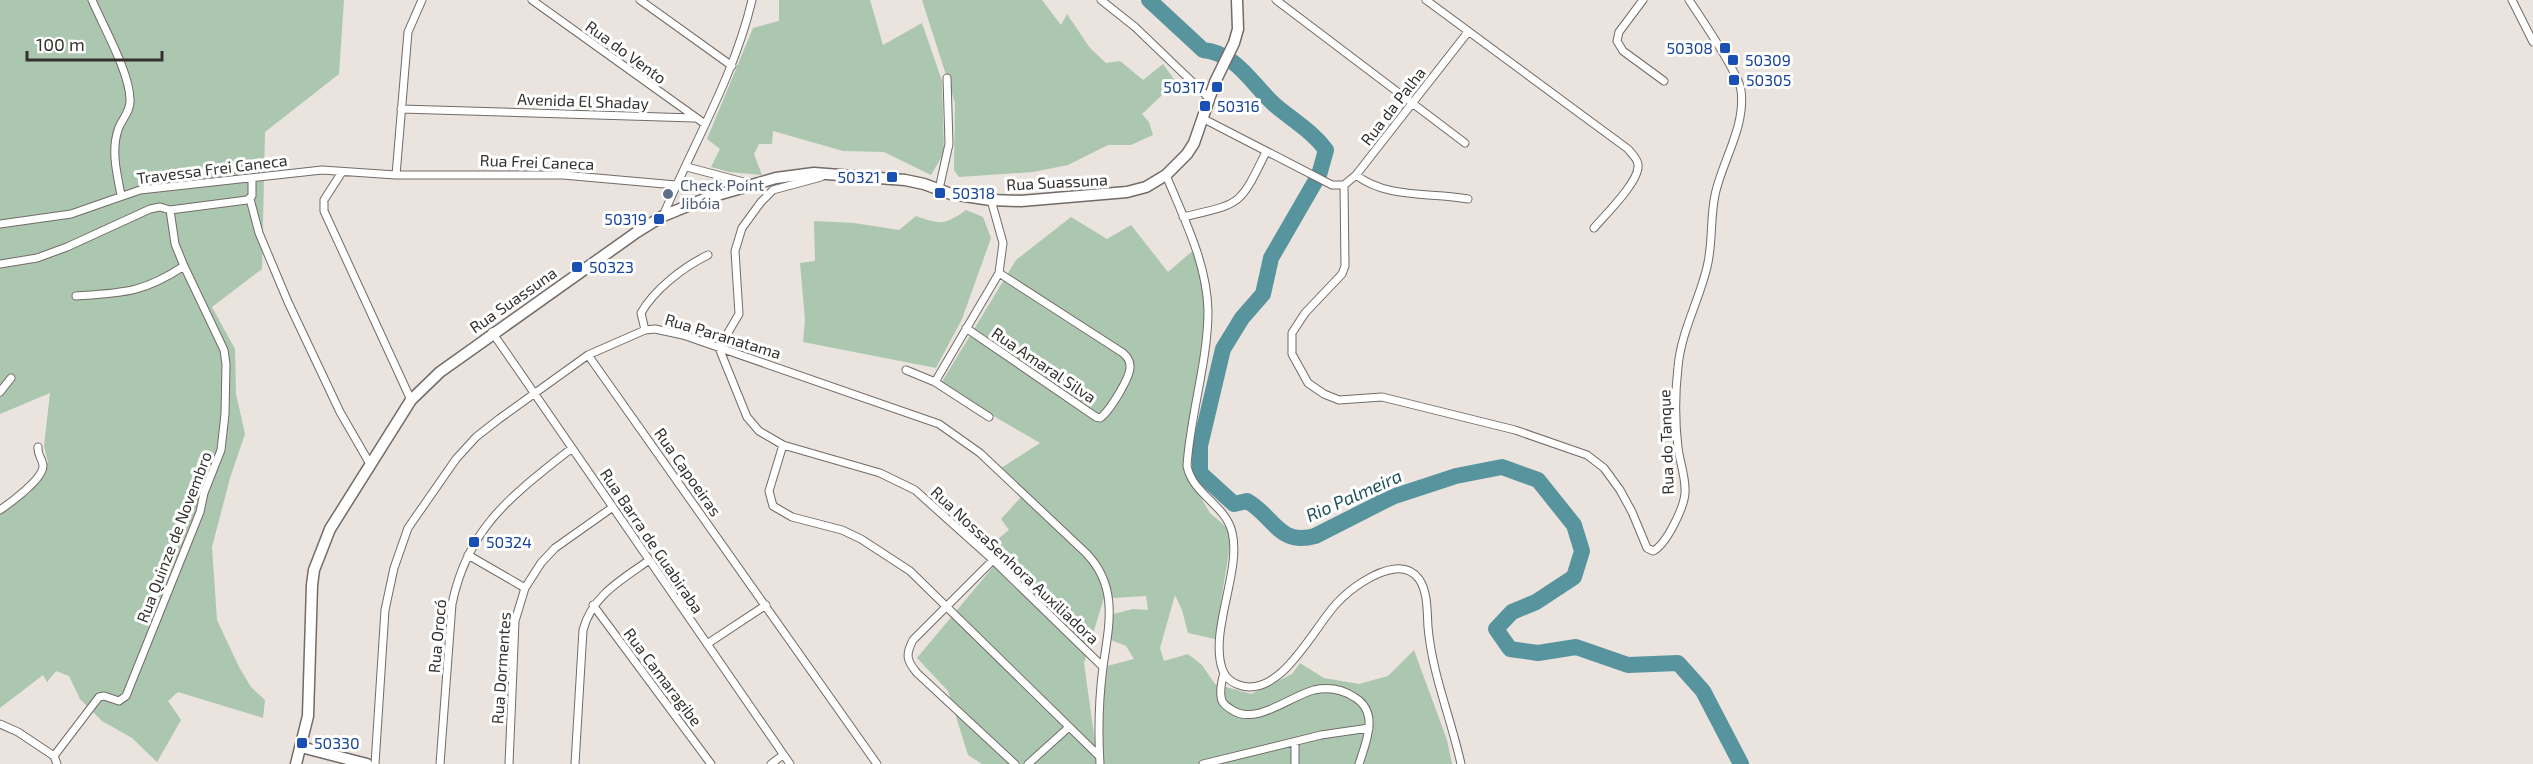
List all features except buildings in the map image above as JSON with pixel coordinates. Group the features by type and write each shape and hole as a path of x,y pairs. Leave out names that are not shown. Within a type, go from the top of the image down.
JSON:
{"street":[{"path":"92,0 129,88 131,104 118,129 115,163 121,195"},
{"path":"396,175 408,32 422,0"},
{"name":"Rua do Vento","path":"532,0 705,124"},
{"path":"640,0 732,66"},
{"path":"663,216 732,66 745,31 752,0"},
{"path":"1101,0 1135,27 1209,98"},
{"name":"Rua Suassuna","path":"296,764 308,716 314,570 330,530 370,464 411,400 440,372 492,332 663,216 707,198 752,184 805,174 835,173 924,183 972,199 1021,201 1127,192 1146,187 1166,175 1187,154 1194,143 1221,67 1234,43 1238,28 1237,0"},
{"path":"1276,0 1465,143"},
{"path":"1426,0 1628,149 1636,159 1638,172 1594,228"},
{"path":"1643,0 1619,32 1617,41 1623,51 1664,81"},
{"name":"Rua do Tanque","path":"1344,185 1345,266 1342,274 1305,313 1292,333 1292,354 1308,383 1324,394 1339,400 1382,397 1515,430 1587,455 1613,479 1627,502 1644,543 1650,550 1657,550 1674,524 1685,494 1676,429 1677,368 1682,340 1696,306 1708,264 1715,195 1737,128 1741,102 1739,83 1689,0"},
{"path":"2512,0 2533,42"},
{"name":"Rua da Palha","path":"1344,185 1356,175 1468,32"},
{"path":"939,189 949,144 947,78"},
{"name":"Avenida El Shaday","path":"401,109 694,118"},
{"path":"1202,118 1332,184 1344,185"},
{"path":"1183,217 1228,207 1242,198 1266,152"},
{"path":"687,167 752,184"},
{"name":"Travessa Frei Caneca","path":"0,224 71,214 140,190 252,180 322,170 396,175"},
{"path":"342,172 324,200 324,211 411,400"},
{"path":"719,348 739,314 736,240 748,219 764,197 778,188 835,173"},
{"name":"Rua Frei Caneca","path":"396,175 563,175 676,185"},
{"path":"1166,175 1194,242 1203,272 1208,311 1187,466 1189,478 1228,519 1234,543 1221,632 1221,662 1224,673 1221,699 1237,714 1250,715 1264,712 1298,695 1316,690 1344,691 1357,698 1368,711 1370,728 1359,764"},
{"path":"1356,175 1382,190 1468,199"},
{"path":"252,180 250,199 259,233 288,302 340,412 370,464"},
{"path":"0,264 37,258 67,247 150,209 160,207 170,210 250,199"},
{"path":"935,382 999,273 1003,243 991,200"},
{"name":"Rua Quinze de Novembro","path":"54,756 99,697 104,696 119,701 126,696 191,537 204,493 221,450 226,379 224,350 175,244 170,210"},
{"path":"645,330 640,313 648,300 708,255"},
{"path":"76,296 122,294 138,290 184,266"},
{"name":"Rua Amaral Silva","path":"966,327 1096,417 1100,418 1106,413 1128,376 1130,369 1128,359 1114,347 999,273"},
{"name":"Rua Paranatama","path":"375,764 385,610 402,541 408,528 464,449 499,419 588,356 645,330 655,329 683,334 939,424 980,453 1086,553 1101,572 1107,588 1109,615 1103,667"},
{"name":"Rua Barra de Guabiraba","path":"492,332 790,764"},
{"name":"Rua NossaSenhora Auxiliadora","path":"719,348 747,417 759,431 783,445 880,473 902,482 931,504 993,560 1103,667"},
{"name":"Rua Capoeiras","path":"588,356 877,764"},
{"path":"906,370 935,382 989,417"},
{"path":"0,392 11,378"},
{"path":"783,445 769,491 773,506 792,517 842,530 861,539 910,572 948,606 1099,760"},
{"path":"0,510 27,488 41,472 43,465 38,447"},
{"name":"Rua Orocó","path":"440,764 452,604 456,581 482,531 505,502 572,448"},
{"name":"Rua Dormentes","path":"509,764 514,631 525,588 541,563 555,548 613,507"},
{"path":"468,555 525,588"},
{"path":"993,560 913,640 907,650 907,658 917,674 1015,764"},
{"path":"575,764 583,630 587,614 611,586 648,561"},
{"path":"1224,673 1233,682 1243,686 1263,685 1276,678 1294,660 1339,601 1372,577 1395,569 1404,569 1420,580 1427,602 1432,658 1461,764"},
{"name":"Rua Camaragibe","path":"593,605 711,764"},
{"path":"707,644 766,605"},
{"path":"1099,760 1103,667"},
{"path":"0,724 18,732 54,756 57,764"},
{"path":"1028,764 1069,727"},
{"path":"1203,764 1321,735 1370,728"},
{"path":"1295,743 1295,764"},
{"path":"301,747 367,764"},
{"path":"771,764 783,754"}],"green space":[{"path":"0,0 344,0 339,74 265,132 262,269 212,307 235,349 236,394 245,434 230,478 212,547 217,620 251,687 265,700 263,718 178,692 168,701 181,720 157,762 132,738 102,721 80,699 69,676 56,671 47,682 43,675 0,708 0,513 31,492 48,462 44,446 50,393 0,414"},
{"path":"779,0 870,0 883,45 922,23 942,81 944,153 931,175 884,152 843,151 773,131 772,144 759,144 754,154 762,175 729,172 711,167 720,149 707,139 753,28 779,21"},
{"path":"922,0 1042,0 1061,25 1067,14 1090,48 1106,63 1120,61 1143,80 1163,64 1176,82 1142,114 1149,122 1153,135 1131,145 1108,145 1068,165 1033,172 959,177 954,170 955,103"},
{"path":"966,210 983,217 991,238 962,319 936,368 803,342 805,320 800,263 815,261 814,221 854,223 899,230 916,216 942,222 953,219"},
{"path":"1071,217 1107,239 1131,225 1168,272 1196,248 1207,306 1202,360 1188,451 1189,478 1210,513 1232,532 1215,639 1188,633 1175,595 1160,648 1164,661 1188,654 1202,665 1215,684 1251,694 1292,674 1300,663 1324,678 1359,684 1388,676 1414,650 1447,740 1452,764 1100,764 1103,667 1134,659 1126,646 1108,639 1109,615 1133,609 1148,610 1146,596 1113,598 1106,582 1107,588 1084,663 1098,764 982,764 968,755 948,691 917,658 1003,555 993,543 1009,530 1001,519 1023,495 998,470 1040,443 940,385 1016,260"}],"waterway":[{"name":"Rio Palmeira","path":"1149,0 1203,50 1215,52 1235,64 1276,106 1309,132 1326,150 1319,175 1271,258 1263,294 1242,318 1223,349 1200,446 1200,473 1234,504 1247,501 1284,533 1303,538 1315,536 1392,497 1456,476 1502,467 1538,480 1574,525 1582,551 1574,577 1536,602 1512,612 1496,629 1510,649 1538,653 1576,647 1628,665 1678,663 1703,691 1741,764"}],"place":[{"name":"50308","path":"1725,48"},
{"name":"50309","path":"1733,60"},
{"name":"50305","path":"1734,80"},
{"name":"50317","path":"1217,87"},
{"name":"50316","path":"1205,106"},
{"name":"50321","path":"892,177"},
{"name":"50318","path":"940,193"},
{"name":"Check Point Jibóia","path":"668,194"},
{"name":"50319","path":"659,219"},
{"name":"50323","path":"577,267"},
{"name":"50324","path":"474,542"},
{"name":"50330","path":"302,743"}]}
